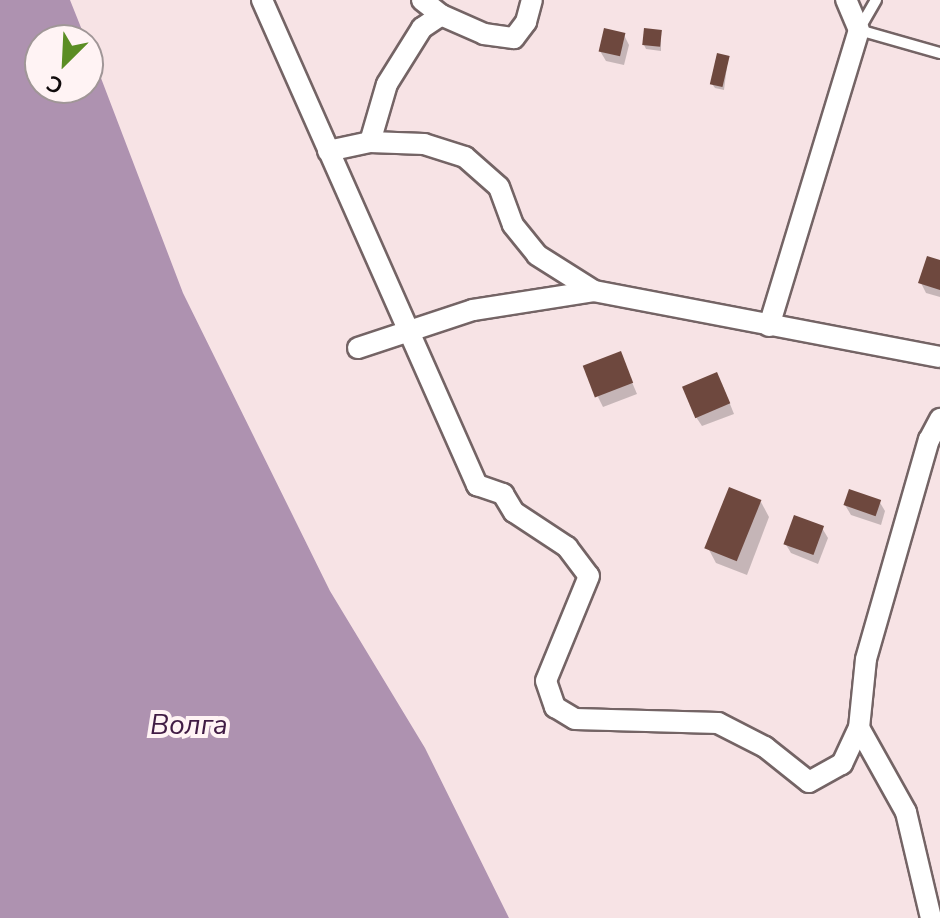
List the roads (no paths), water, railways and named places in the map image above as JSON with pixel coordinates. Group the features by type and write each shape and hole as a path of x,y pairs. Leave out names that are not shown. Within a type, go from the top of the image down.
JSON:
{"street":[{"path":"262,0 411,328 477,485 503,494 514,512 567,547 589,576 546,681 555,707 575,719 718,723 765,747 809,782 842,764 859,728 866,659 929,440 940,419"},
{"path":"422,0 441,15 484,34 514,38 526,22 532,0"},
{"path":"769,326 859,30 846,0"},
{"path":"370,142 387,84 422,28 441,15"},
{"path":"328,151 370,142 424,144 465,157 499,187 513,225 537,255 594,291"},
{"path":"358,348 473,310 594,291 940,357"},
{"path":"859,728 906,812 931,918"}],"lane":[{"path":"876,0 859,30 940,53"}],"water":[{"name":"Волга","path":"0,0 70,0 80,24 24,24 24,104 104,104 104,86 183,293 330,591 425,748 509,918 0,918"}]}
